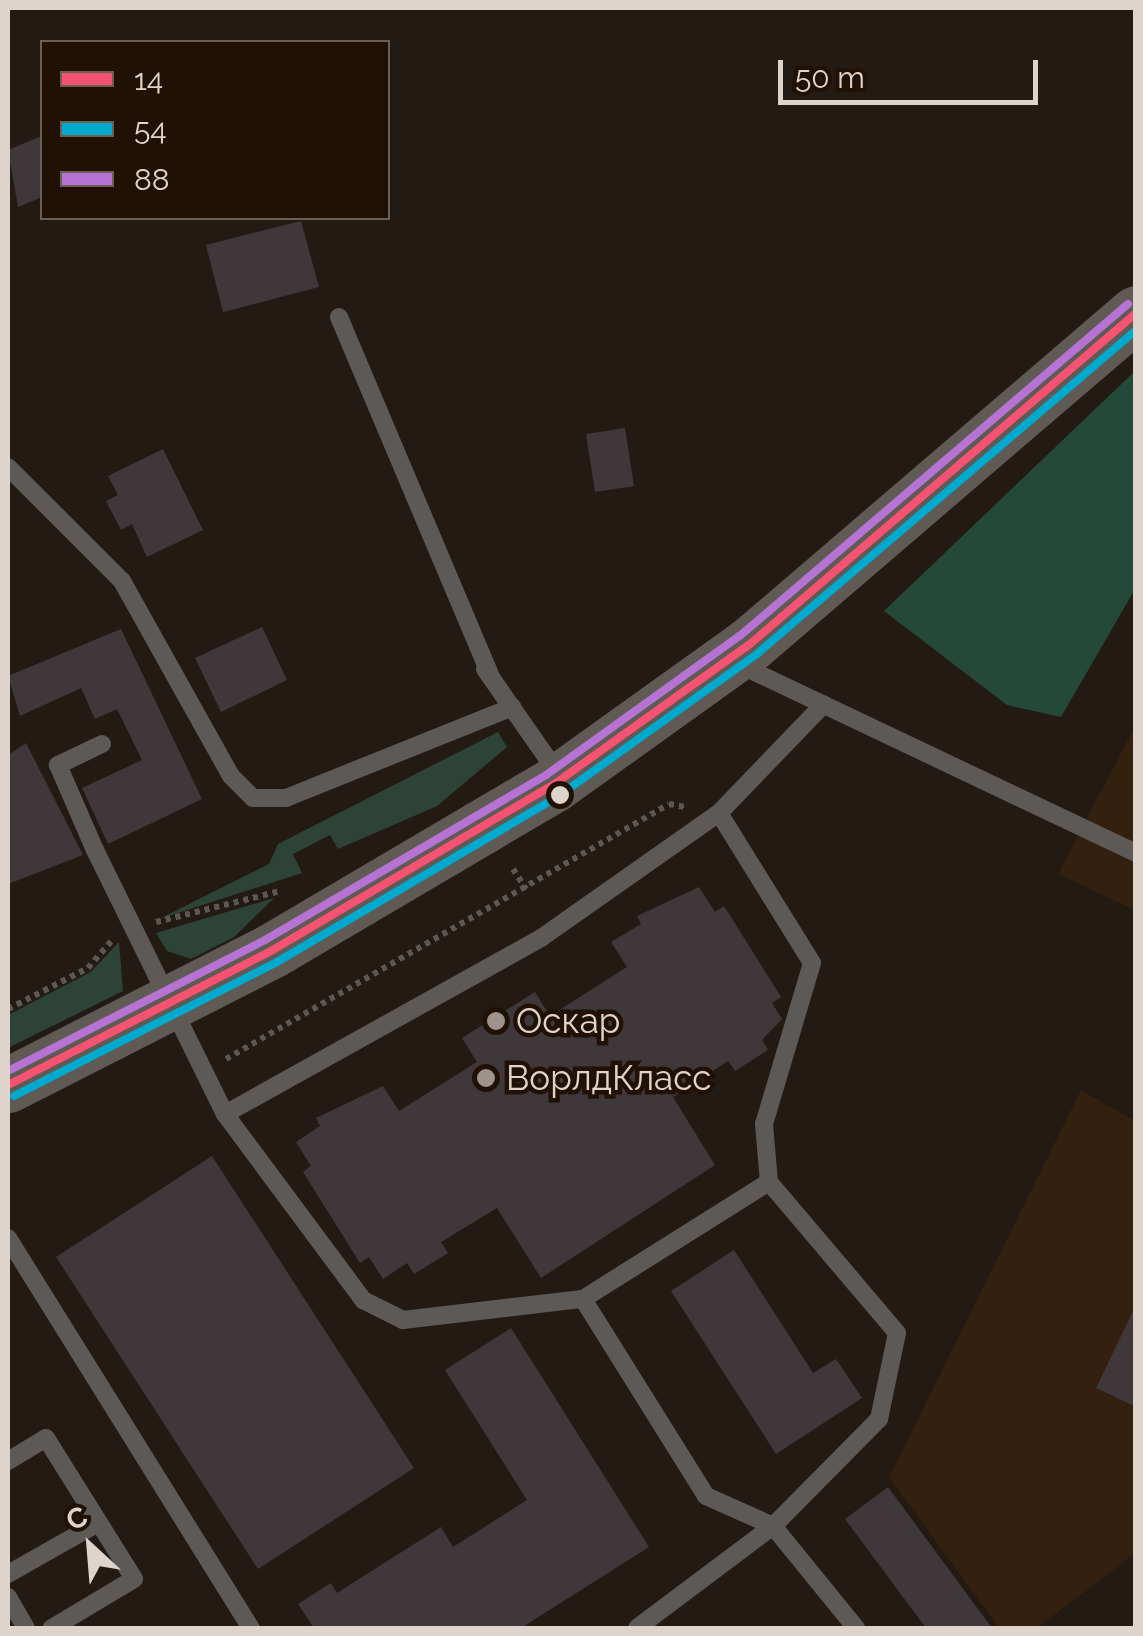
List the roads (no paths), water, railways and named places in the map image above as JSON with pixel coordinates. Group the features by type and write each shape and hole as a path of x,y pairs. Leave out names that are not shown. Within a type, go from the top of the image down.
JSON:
{"main road":[{"path":"8,1085 170,1003 562,779 729,659 1136,313"}],"lane":[{"path":"339,317 486,671 562,779"},
{"path":"8,467 122,581 230,776 252,798 286,798 512,707"},
{"path":"729,659 1136,853"},
{"path":"226,1114 541,938 718,813 824,704"},
{"path":"102,744 58,766 133,927 226,1114 364,1300 403,1320 583,1299 769,1182"},
{"path":"637,1628 773,1526 879,1419 896,1333 769,1182 764,1124 812,962 718,813"},
{"path":"8,1238 251,1628"},
{"path":"583,1299 706,1496 773,1526 856,1628"},
{"path":"8,1461 46,1438 134,1579 52,1628"},
{"path":"8,1574 98,1522"},
{"path":"8,1597 26,1628"}],"place":[{"name":"Оскар","path":"496,1021"},
{"name":"ВорлдКласс","path":"486,1078"}]}
